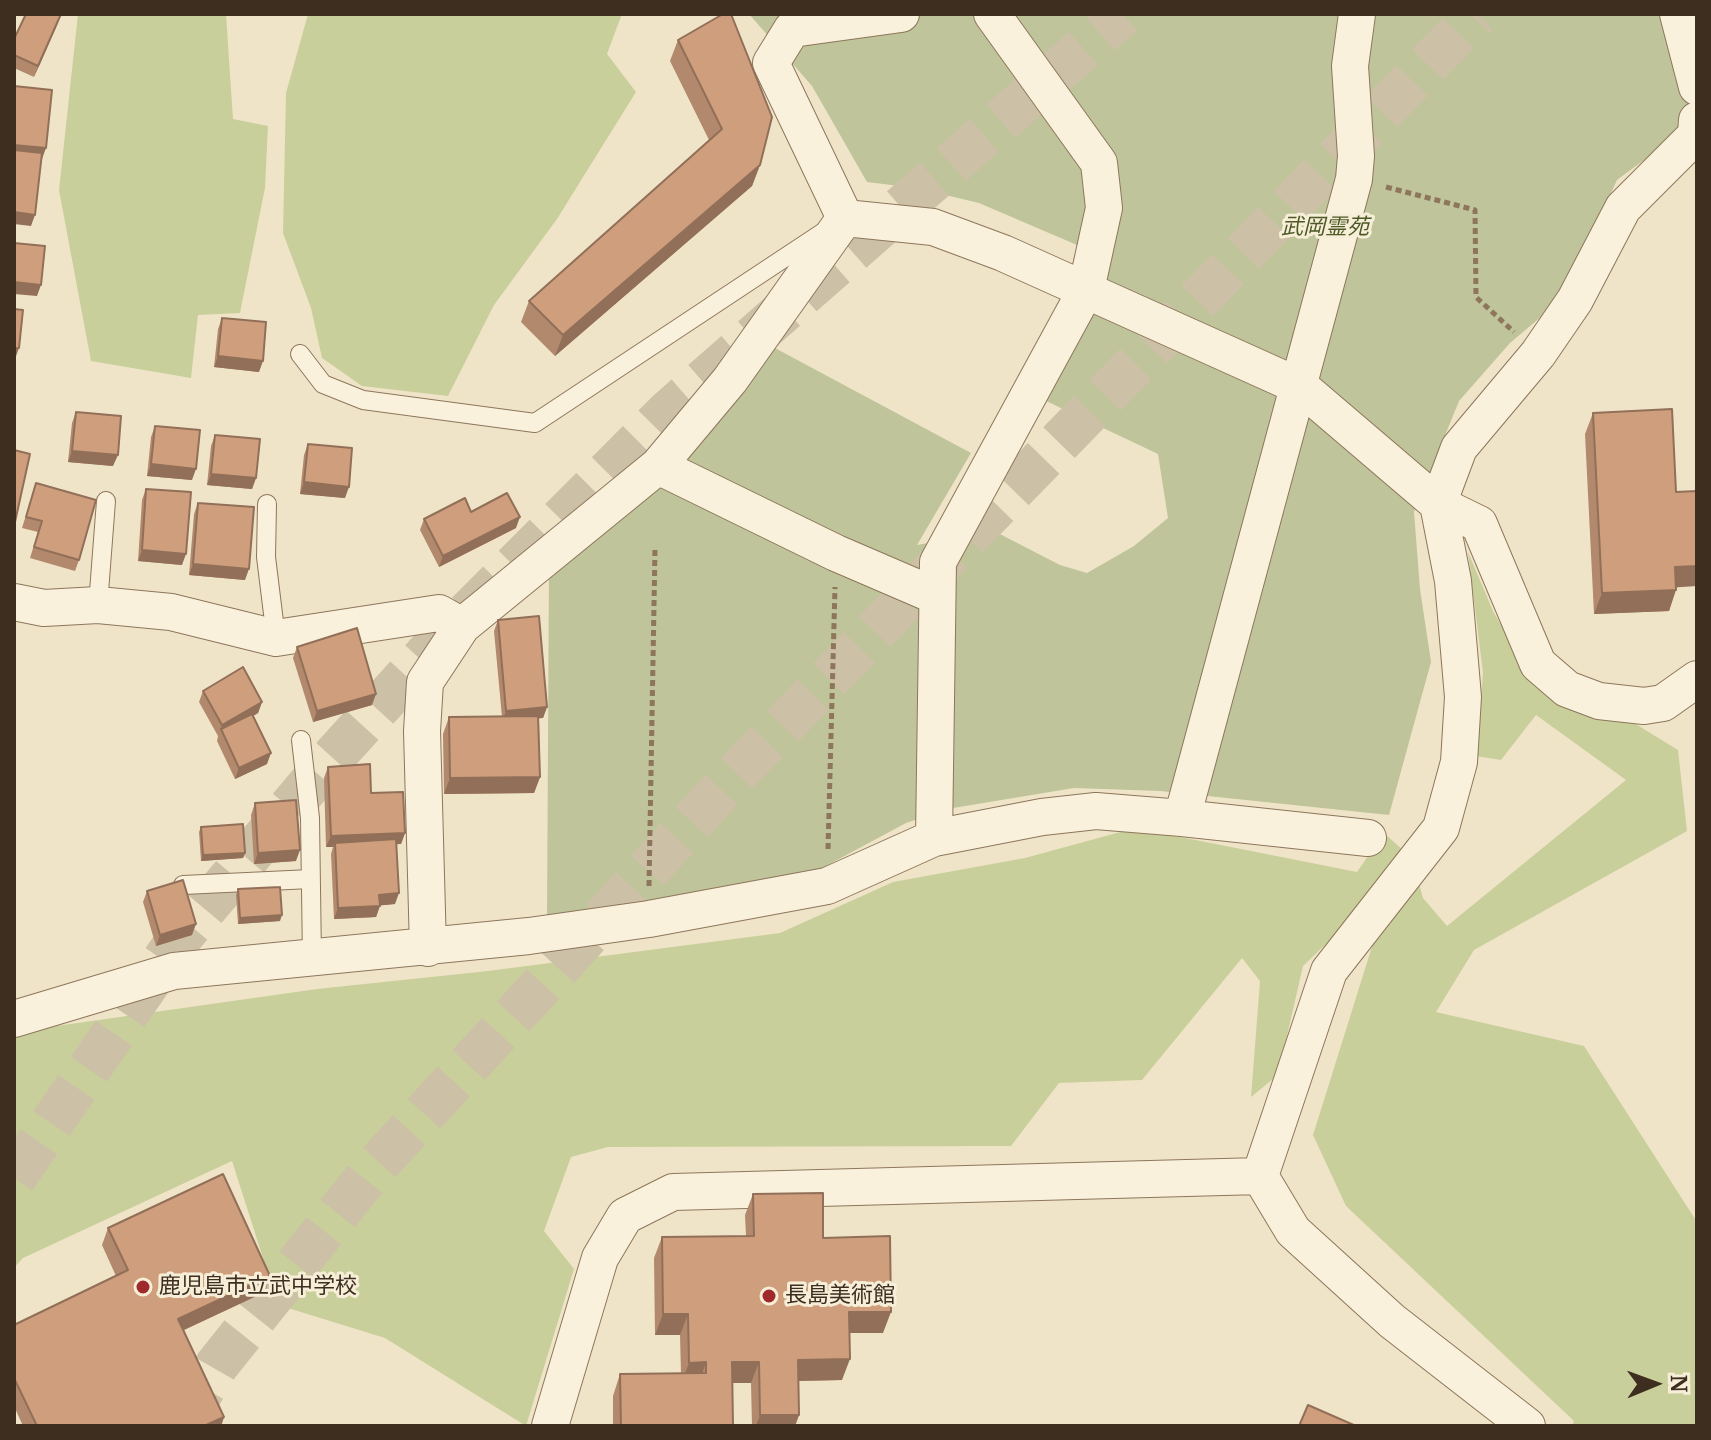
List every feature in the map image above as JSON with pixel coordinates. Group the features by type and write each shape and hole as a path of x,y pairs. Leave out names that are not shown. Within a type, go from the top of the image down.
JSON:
{"street":[{"path":"845,218 771,63 792,29 901,14"},
{"path":"934,838 938,562 1086,290 1104,208 1099,163 992,14"},
{"path":"1182,818 1301,387 1354,179 1356,156 1350,66 1357,14"},
{"path":"1678,14 1697,87"},
{"path":"1527,1426 1392,1321 1293,1231 1260,1176 1329,971 1441,828 1452,788 1459,762 1463,697 1453,581 1438,504 1459,448 1538,354 1575,300 1623,208 1696,135 1697,120"},
{"path":"845,218 933,227 1086,290 1301,387 1438,504 1479,524 1538,664 1567,689 1599,701 1644,706 1663,703 1697,679"},
{"path":"428,948 422,731 425,682 462,626 658,466 730,380 845,218"},
{"path":"658,466 836,553 936,596"},
{"path":"14,602 44,608 98,605 171,612 276,638 439,613 462,626"},
{"path":"14,1019 174,971 428,948 649,919 827,886 934,838 1042,817 1096,811 1368,838"},
{"path":"550,1426 600,1258 625,1216 673,1192 1260,1176"}],"lane":[{"path":"300,354 323,384 363,400 535,423 845,218"},
{"path":"98,605 106,501"},
{"path":"267,504 266,557 276,638"},
{"path":"301,740 310,818 312,959"},
{"path":"183,885 311,879"}],"path":[{"path":"1354,179 1475,210 1476,297 1538,354"},
{"path":"649,919 655,548"},
{"path":"827,886 836,553"}],"green space":[{"path":"78,14 226,14 233,119 268,126 265,188 240,313 198,315 191,378 91,361 59,190"},
{"path":"308,14 622,14 607,54 636,92 557,219 494,305 448,396 362,386 322,358 311,308 283,233 286,93"},
{"name":"武岡霊苑","path":"749,14 1686,14 1697,109 1663,146 1617,180 1562,299 1510,343 1459,401 1414,512 1420,589 1431,662 1389,815 1160,791 1074,788 947,809 906,823 811,874 547,921 549,563 773,347 971,453 917,545 994,531 1060,565 1087,573 1134,546 1168,518 1158,454 1042,399 1112,260 979,203 916,188 867,182 812,86"},
{"path":"1468,552 1493,611 1530,676 1621,715 1678,750 1687,831 1474,950 1436,1012 1584,1046 1697,1222 1697,1426 1572,1426 1574,1421 1346,1206 1313,1135 1375,937 1417,877 1423,898 1447,926 1626,780 1536,715 1501,760 1476,756 1483,673"},
{"path":"1135,828 1357,872 1384,833 1404,851 1375,897 1303,966 1278,1075 1251,1097 1260,981 1242,958 1142,1080 1059,1083 1011,1146 608,1147 571,1157 544,1231 574,1269 526,1426 385,1338 278,1305 232,1161 23,1258 14,1268 14,1032 317,989 488,971 780,933 893,882 1025,858"}],"building":[{"path":"26,14 61,14 38,66 14,55 14,39"},
{"path":"723,14 731,14 772,117 760,165 563,335 529,301 722,129 678,40"},
{"path":"14,86 52,90 46,148 14,145"},
{"path":"14,150 42,153 35,215 14,212"},
{"path":"14,243 45,246 41,285 14,282"},
{"path":"14,309 23,310 19,348 14,348"},
{"path":"222,318 266,322 263,361 218,356"},
{"path":"1672,409 1676,492 1697,491 1697,566 1675,567 1676,590 1602,593 1593,413"},
{"path":"76,412 121,416 118,455 72,451"},
{"path":"155,426 200,430 196,469 151,464"},
{"path":"215,435 260,439 256,478 211,474"},
{"path":"308,444 352,448 349,487 304,482"},
{"path":"14,450 30,454 15,522 14,522"},
{"path":"36,483 96,500 79,560 34,547 42,521 26,517"},
{"path":"146,489 191,492 186,554 142,550"},
{"path":"507,493 520,517 443,556 424,519 465,498 471,512"},
{"path":"198,503 254,507 249,569 193,564"},
{"path":"539,616 547,707 506,711 498,620"},
{"path":"357,628 376,694 317,711 297,647"},
{"path":"243,667 262,702 222,725 203,691"},
{"path":"252,714 271,753 239,768 221,729"},
{"path":"538,716 540,777 450,778 449,717"},
{"path":"370,764 371,793 403,792 405,833 331,836 328,767"},
{"path":"296,800 300,850 258,853 255,803"},
{"path":"243,824 245,853 203,855 201,827"},
{"path":"396,839 399,893 379,895 380,906 338,908 335,843"},
{"path":"183,880 196,924 160,935 147,891"},
{"path":"280,887 282,915 240,918 238,889"},
{"name":"鹿児島市立武中学校","path":"223,1174 270,1276 178,1319 224,1417 204,1426 37,1426 14,1378 14,1325 128,1270 108,1228"},
{"name":"長島美術館","path":"823,1193 823,1238 890,1236 891,1312 849,1312 850,1359 798,1360 799,1415 760,1415 759,1362 732,1362 733,1426 621,1426 620,1374 706,1373 706,1362 689,1363 688,1314 663,1314 662,1237 754,1236 753,1194"},
{"path":"1308,1405 1356,1426 1299,1426"}],"tunnel":[{"path":"14,1178 175,944 325,766 426,655 668,412 1123,14"},
{"path":"182,1426 217,1365 374,1168 734,776 1477,14"}],"place":[{"name":"鹿児島市立武中学校","path":"143,1287"},
{"name":"長島美術館","path":"769,1296"}]}
